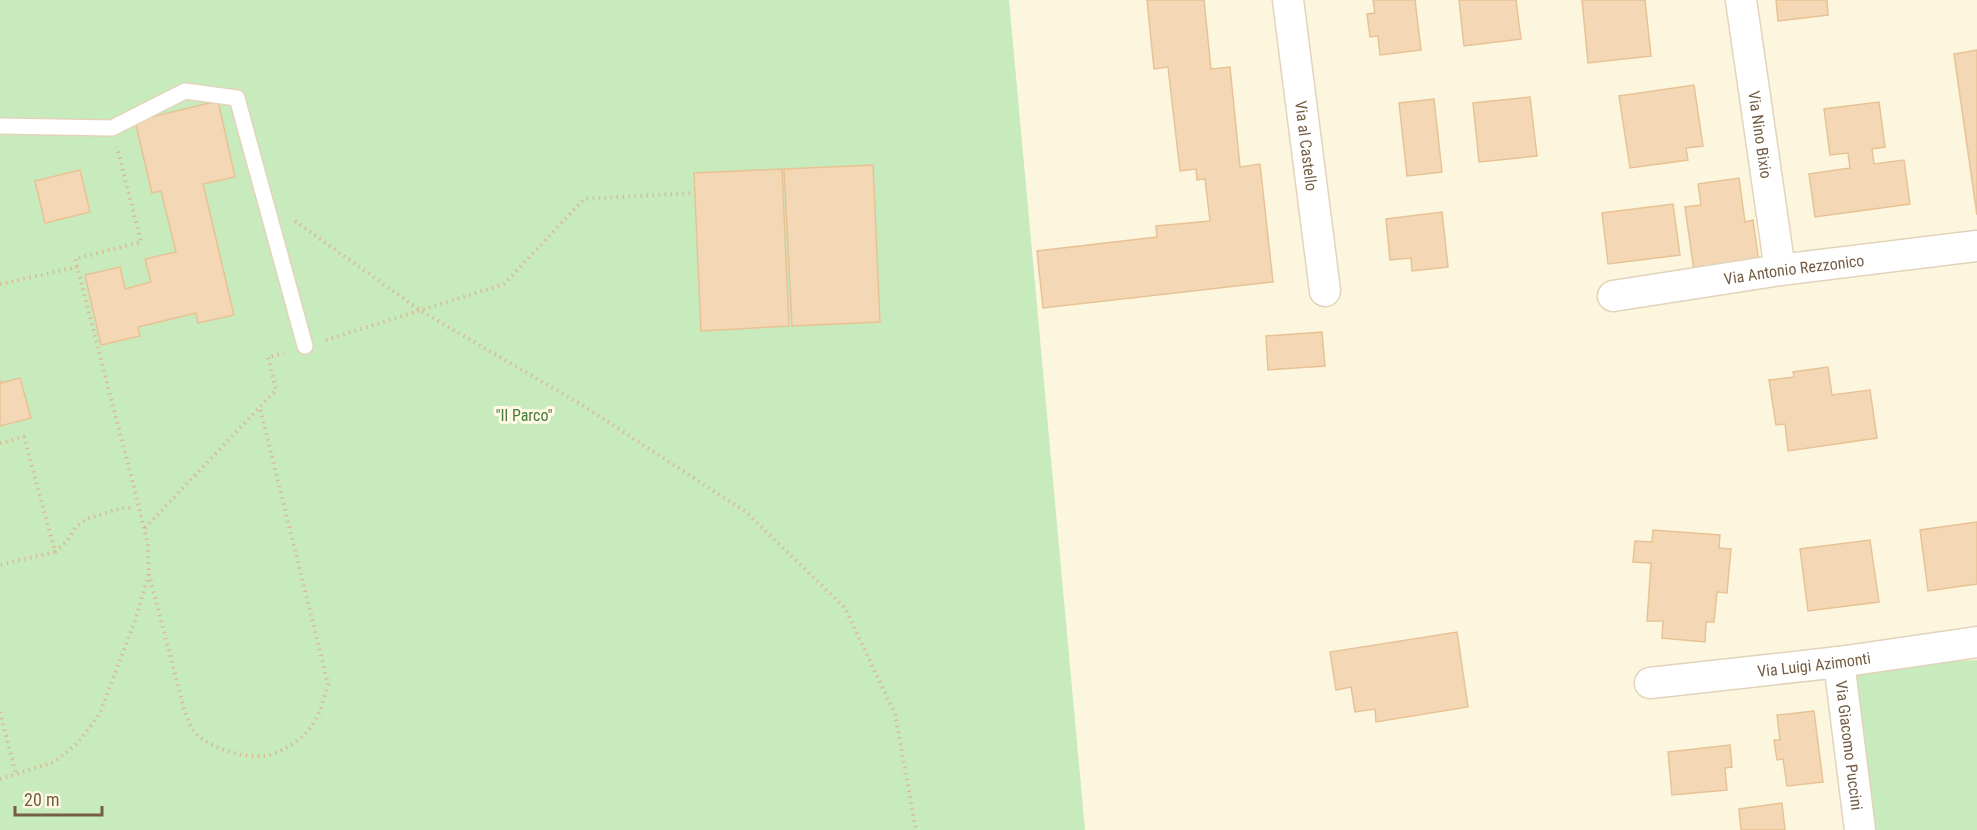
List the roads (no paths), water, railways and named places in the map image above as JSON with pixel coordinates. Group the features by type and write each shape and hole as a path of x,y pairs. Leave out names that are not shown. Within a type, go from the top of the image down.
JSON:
{"street":[{"name":"Via al Castello","path":"1288,0 1325,291"},
{"name":"Via Nino Bixio","path":"1740,0 1780,270"},
{"name":"Via Antonio Rezzonico","path":"1613,296 1780,270 1977,246"},
{"name":"Via Luigi Azimonti","path":"1650,683 1839,662 1977,642"},
{"name":"Via Giacomo Puccini","path":"1839,662 1860,830"}],"lane":[{"path":"0,126 112,128 185,91 237,98 305,346"}],"park label":[{"name":"\"Il Parco\"","path":"524,415"}]}
